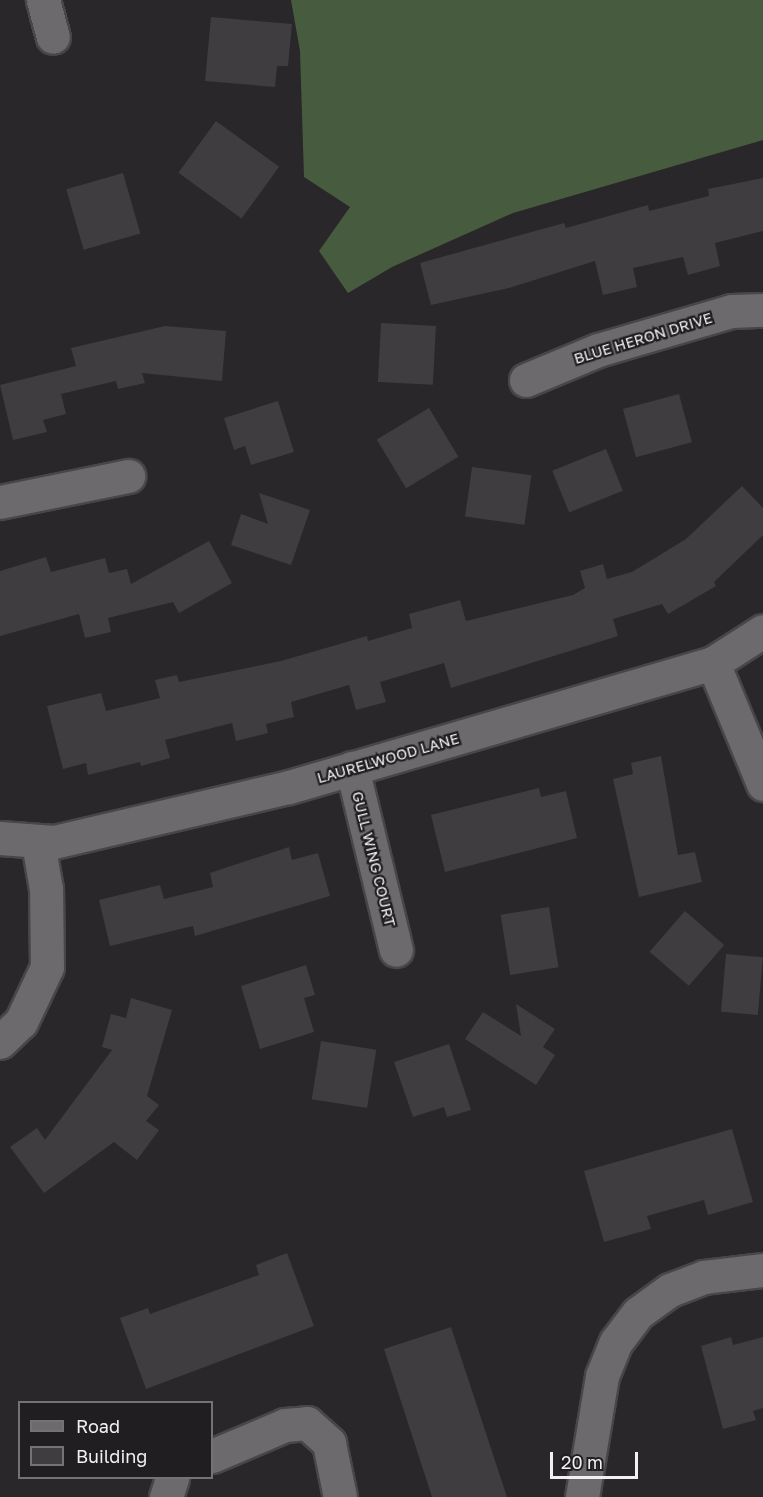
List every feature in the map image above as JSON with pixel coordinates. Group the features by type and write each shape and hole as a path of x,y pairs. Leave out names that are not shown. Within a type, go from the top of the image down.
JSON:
{"street":[{"path":"43,0 53,37"},
{"name":"BLUE HERON DRIVE","path":"526,380 609,347 731,311 763,310"},
{"path":"0,502 128,476"},
{"name":"LAURELWOOD LANE","path":"0,838 54,842 352,768 712,663 763,631"},
{"path":"712,663 763,784"},
{"name":"GULL WING COURT","path":"352,768 396,950"},
{"path":"0,1042 21,1022 38,995 47,967 46,889 38,842"},
{"path":"582,1497 602,1376 616,1342 638,1313 670,1290 704,1277 763,1270"},
{"path":"213,1456 285,1425 307,1423 329,1443 340,1497"},
{"path":"166,1497 172,1479"}],"green space":[{"path":"291,0 763,0 763,140 513,213 392,267 348,293 319,251 350,207 304,177 300,51"}],"building":[{"path":"211,17 292,24 288,66 277,66 275,87 205,81"},
{"path":"216,121 279,167 241,219 178,173"},
{"path":"123,173 140,234 84,250 66,189"},
{"path":"763,178 763,231 715,243 720,266 688,275 683,257 633,268 637,287 603,295 595,261 509,288 431,305 420,263 564,223 566,228 648,205 649,211 709,196 708,189"},
{"path":"381,323 436,326 433,385 378,382"},
{"path":"165,326 226,331 222,381 142,373 145,383 118,389 116,381 61,394 66,414 43,420 47,432 13,440 0,385 76,366 71,348"},
{"path":"679,394 692,442 636,457 623,409"},
{"path":"278,401 294,452 251,465 245,446 234,450 224,418"},
{"path":"429,408 458,457 406,488 377,439"},
{"path":"606,449 623,491 569,512 552,471"},
{"path":"472,467 531,475 524,525 465,517"},
{"path":"742,486 763,508 763,535 714,582 716,586 668,614 662,604 613,619 618,636 451,688 444,663 380,682 386,702 356,710 349,685 291,702 294,717 266,724 268,733 236,741 232,723 165,740 170,758 141,766 140,762 88,775 86,763 63,769 47,706 101,693 106,711 160,698 155,680 177,675 179,682 281,661 367,636 368,641 412,628 409,614 460,600 466,621 573,595 585,588 580,571 603,564 607,579 632,572 686,539"},
{"path":"259,493 310,510 291,565 231,545 241,514 268,524"},
{"path":"209,541 232,583 179,613 173,602 108,618 111,632 85,638 79,614 0,636 0,571 46,557 51,572 105,558 109,573 127,569 131,584"},
{"path":"661,756 678,855 695,852 702,882 639,897 613,779 633,774 631,763"},
{"path":"539,788 541,797 566,791 577,838 445,872 431,815"},
{"path":"289,847 292,860 318,853 330,896 195,936 193,926 110,946 99,900 160,885 164,899 213,887 210,873"},
{"path":"549,907 559,967 510,975 501,915"},
{"path":"685,911 724,945 689,986 650,952"},
{"path":"726,954 763,957 758,1015 721,1012"},
{"path":"306,965 315,995 304,998 314,1032 260,1049 241,986"},
{"path":"131,998 172,1010 147,1096 159,1105 146,1121 159,1130 137,1160 114,1142 44,1193 10,1147 37,1128 45,1140 112,1050 102,1047 111,1014 126,1018"},
{"path":"516,1004 555,1029 543,1047 555,1055 536,1085 465,1039 483,1012 521,1036"},
{"path":"321,1041 376,1050 367,1108 312,1099"},
{"path":"449,1044 471,1110 447,1117 444,1107 413,1117 394,1062"},
{"path":"732,1129 753,1202 708,1215 704,1200 647,1216 651,1229 604,1242 584,1171"},
{"path":"287,1253 314,1326 146,1389 120,1318 148,1308 150,1314 259,1275 256,1265"},
{"path":"451,1327 507,1497 432,1497 384,1349"},
{"path":"731,1337 733,1345 763,1337 763,1408 753,1411 756,1420 723,1429 701,1346"}]}
